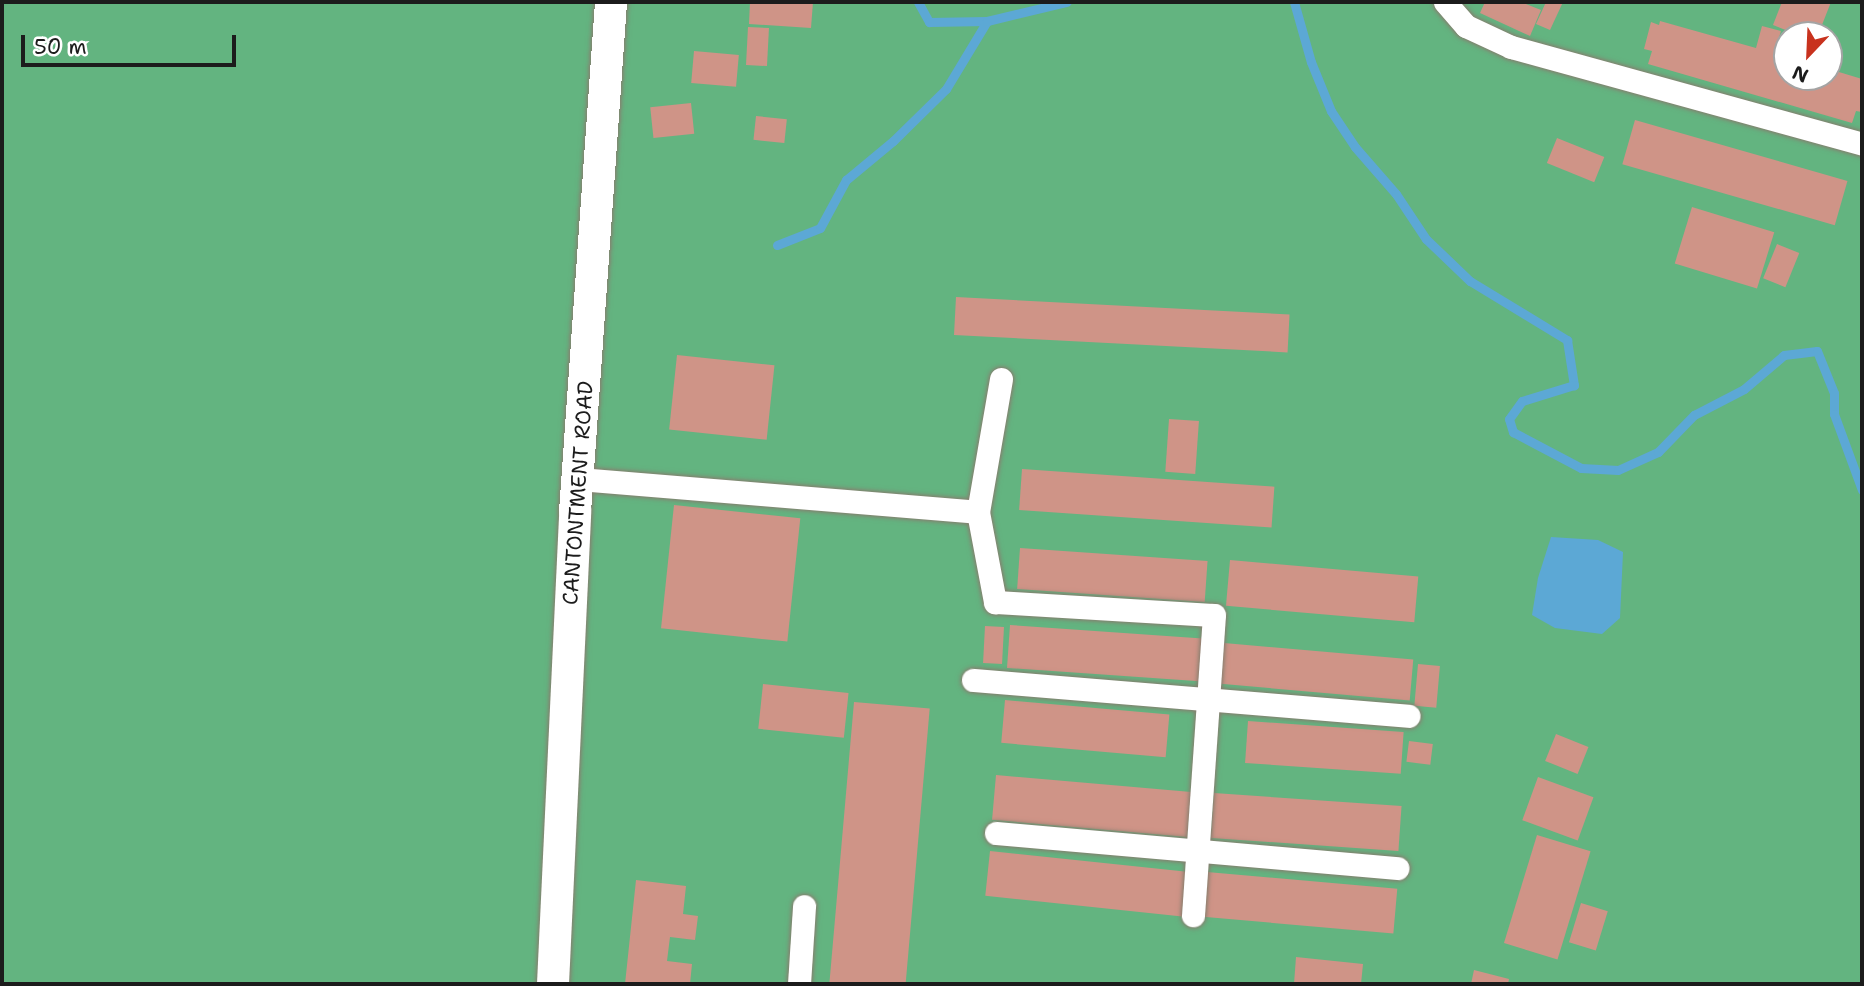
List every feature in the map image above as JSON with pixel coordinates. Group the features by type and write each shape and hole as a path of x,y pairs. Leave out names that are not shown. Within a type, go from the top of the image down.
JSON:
{"street":[{"name":"CANTONTMENT ROAD","path":"553,984 578,479 611,2"},
{"path":"1445,2 1466,26 1511,47 1862,145"},
{"path":"1001,379 978,512 995,602 1214,615 1193,915"},
{"path":"578,479 978,512"},
{"path":"973,680 1409,716"},
{"path":"996,833 1397,868"},
{"path":"799,984 804,906"}],"green space":[{"path":"2,2 1862,2 1862,984 2,984"}],"water":[{"path":"1551,537 1598,540 1623,552 1620,618 1602,634 1555,628 1532,615 1538,578"}],"building":[{"path":"750,2 813,2 811,28 749,24"},
{"path":"1485,2 1521,2 1541,10 1530,36 1480,13"},
{"path":"1546,2 1563,2 1550,30 1536,24"},
{"path":"1782,2 1831,2 1824,21 1775,21"},
{"path":"1660,21 1756,48 1762,26 1773,29 1773,91 1843,91 1843,73 1862,79 1862,112 1856,111 1852,123 1648,64 1652,51 1644,49 1651,22 1659,25"},
{"path":"748,27 769,28 767,66 746,65"},
{"path":"694,51 739,55 736,87 691,83"},
{"path":"691,103 694,134 653,138 650,107"},
{"path":"756,116 787,119 784,143 753,140"},
{"path":"1635,120 1847,181 1835,225 1622,164"},
{"path":"1557,138 1604,157 1594,182 1547,163"},
{"path":"1692,207 1774,232 1757,289 1675,263"},
{"path":"1777,244 1799,253 1785,287 1763,278"},
{"path":"956,297 1290,314 1288,352 954,335"},
{"path":"677,355 774,365 767,440 669,430"},
{"path":"1169,419 1199,421 1195,474 1165,472"},
{"path":"1022,469 1274,487 1272,528 1019,510"},
{"path":"674,505 800,518 787,642 661,628"},
{"path":"1020,548 1208,561 1205,602 1017,589"},
{"path":"1230,560 1418,576 1414,622 1226,606"},
{"path":"1010,625 1203,638 1200,681 1007,668"},
{"path":"985,626 1004,627 1002,664 983,663"},
{"path":"1224,643 1413,660 1410,700 1220,684"},
{"path":"1418,664 1440,666 1436,708 1414,706"},
{"path":"763,684 849,693 844,738 758,729"},
{"path":"1005,700 1169,714 1166,757 1001,743"},
{"path":"854,702 930,709 906,984 829,984"},
{"path":"1248,721 1404,732 1401,774 1245,763"},
{"path":"1556,734 1588,747 1578,774 1545,761"},
{"path":"1409,741 1433,744 1430,765 1406,762"},
{"path":"996,775 1191,792 1187,837 992,820"},
{"path":"1538,777 1593,797 1578,840 1522,820"},
{"path":"1214,793 1402,806 1398,851 1211,838"},
{"path":"1537,835 1591,851 1558,959 1504,943"},
{"path":"990,851 1187,872 1182,916 985,896"},
{"path":"1207,872 1397,889 1393,933 1203,917"},
{"path":"636,880 686,886 683,914 698,916 695,940 670,937 667,961 692,964 690,984 625,984"},
{"path":"1581,903 1608,911 1596,950 1569,942"},
{"path":"1296,957 1363,964 1361,984 1294,984"},
{"path":"1474,970 1509,979 1508,984 1471,984"}],"waterway":[{"path":"918,2 929,22 987,21"},
{"path":"777,245 820,228 846,180 893,141 946,89 987,21 1067,2"},
{"path":"1294,2 1311,62 1331,111 1355,147 1396,194 1426,239 1470,281 1567,340 1574,385 1522,401 1509,419 1513,432 1581,468 1618,470 1658,452 1694,415 1744,389 1784,355 1817,351 1834,393 1834,414 1862,490"}]}
